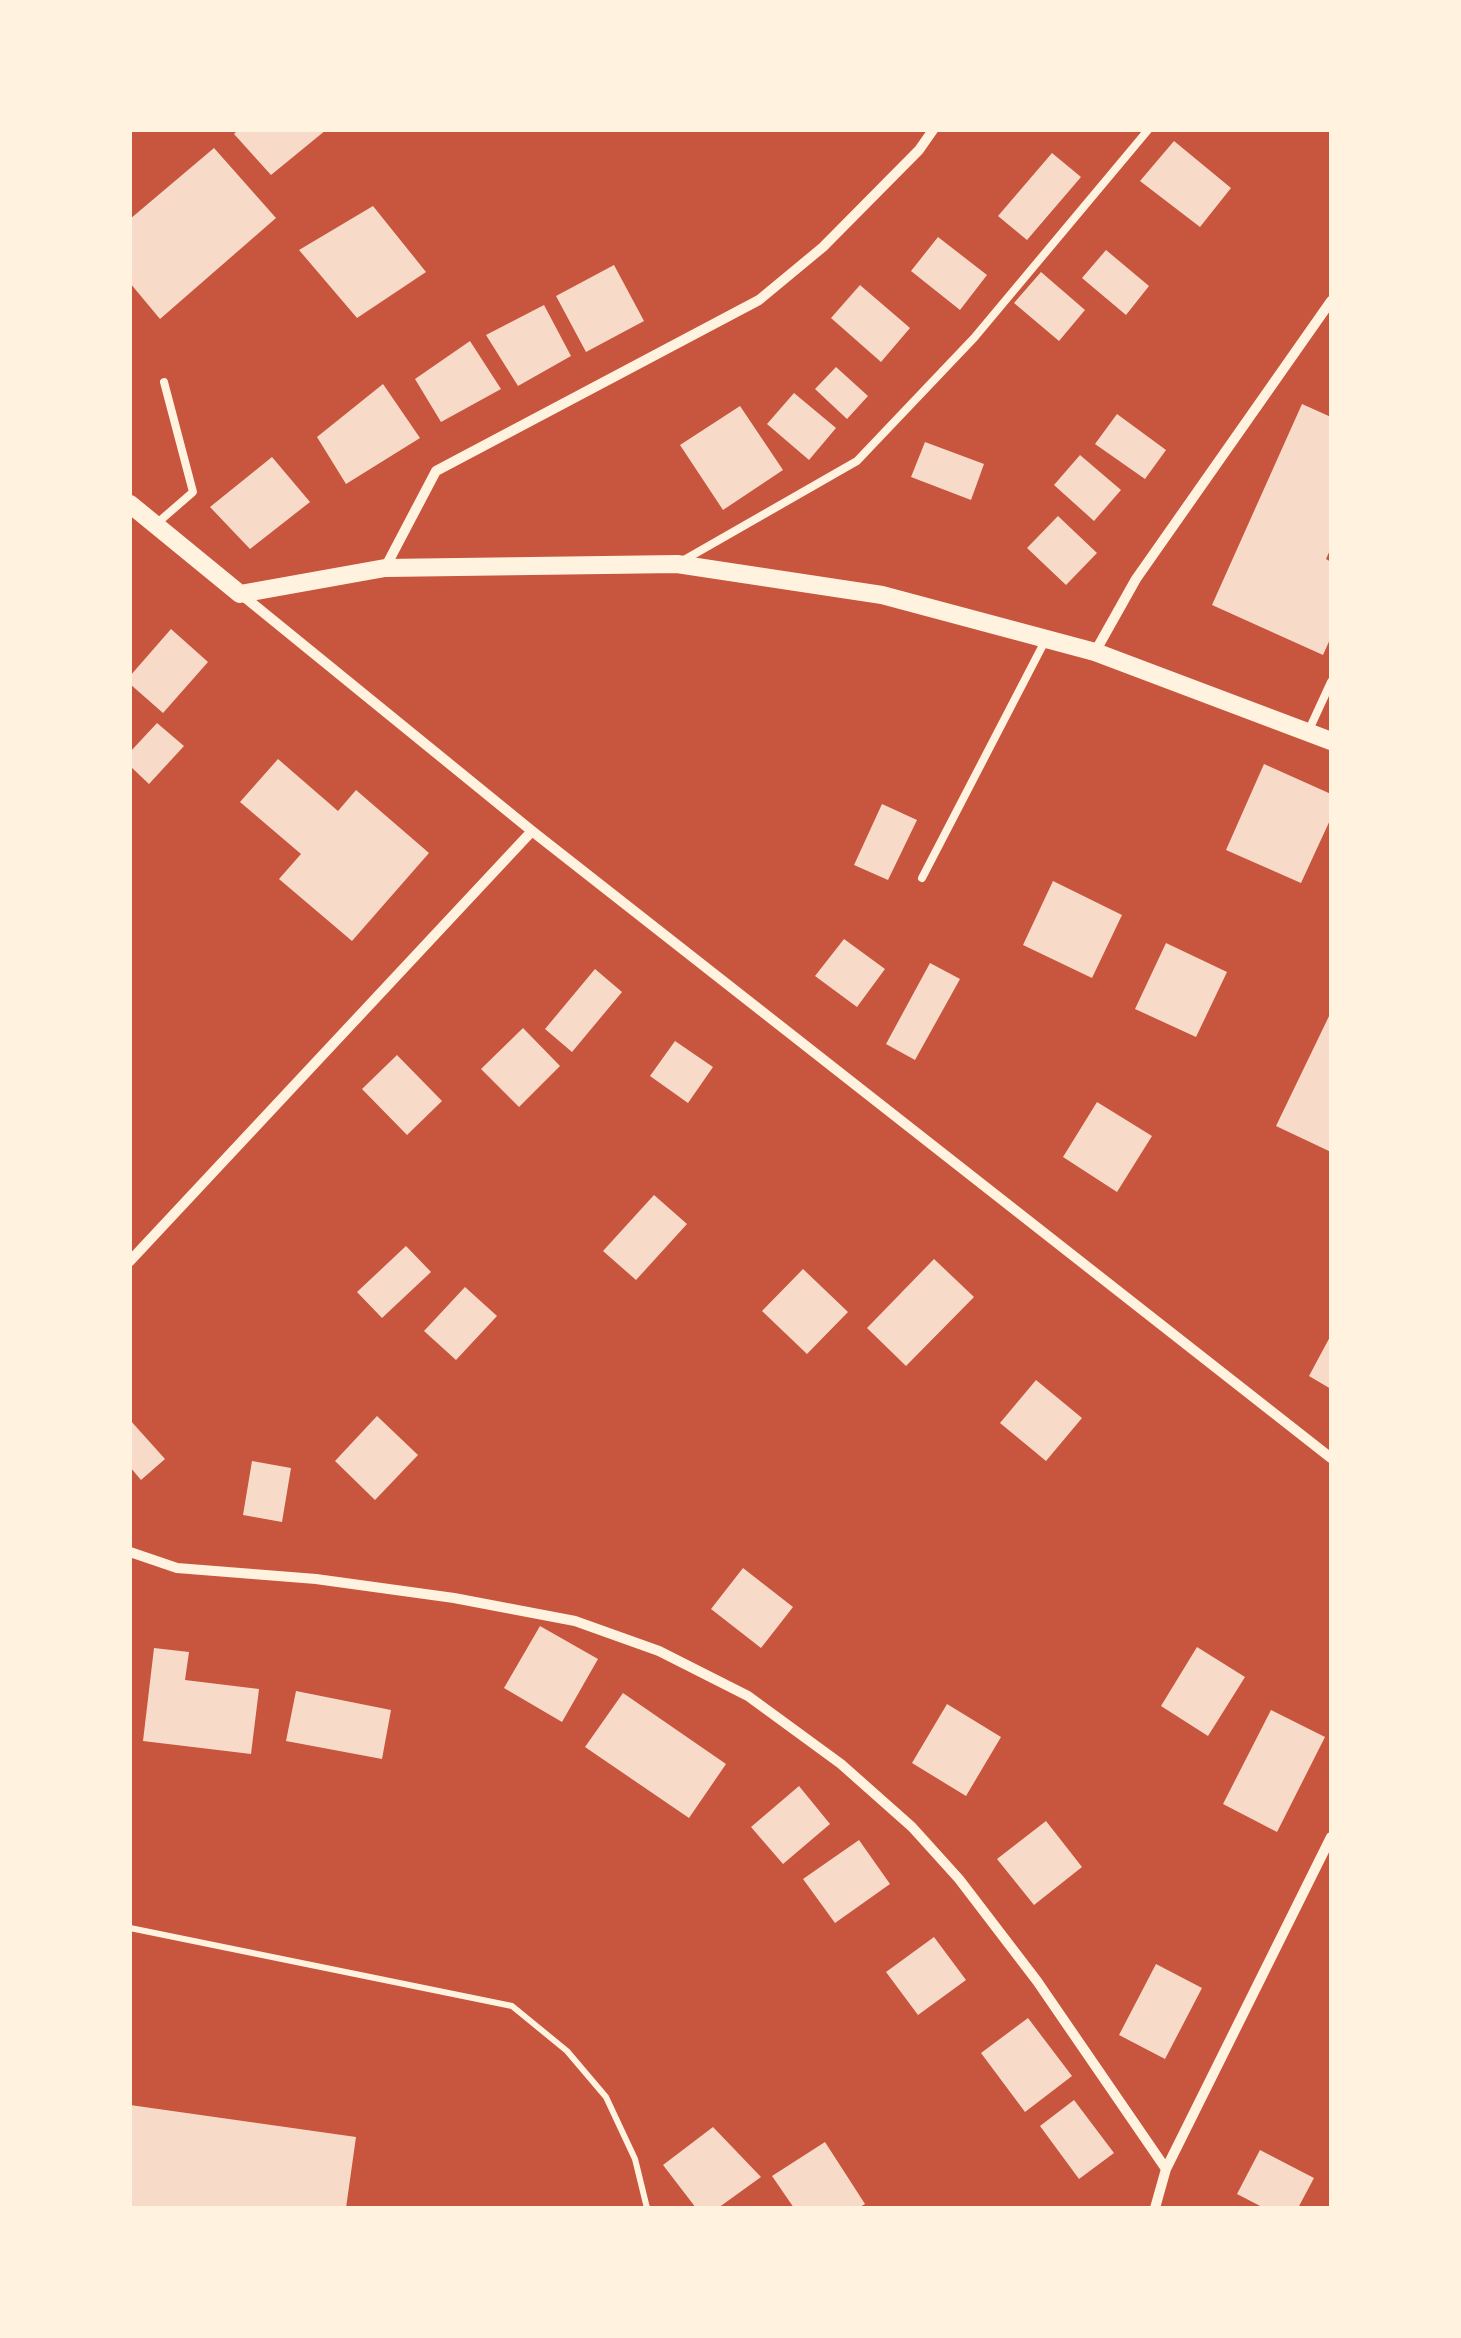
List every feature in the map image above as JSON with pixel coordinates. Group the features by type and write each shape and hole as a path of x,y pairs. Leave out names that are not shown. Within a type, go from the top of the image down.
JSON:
{"street":[{"path":"385,568 436,472 758,300 823,246 934,130"},
{"path":"1095,652 1136,578 1331,302"},
{"path":"130,504 532,831 1331,1458"},
{"path":"240,594 385,568 677,564 882,596 1095,652 1331,741"},
{"path":"130,1262 532,831"},
{"path":"130,1552 177,1568 316,1579 454,1598 576,1621 659,1651 748,1696 841,1764 912,1826 1037,1981 1166,2170"},
{"path":"1154,2208 1166,2170 1331,1837"}],"lane":[{"path":"677,564 857,461 974,338 1148,130"},
{"path":"155,525 193,492 164,382"},
{"path":"922,878 1046,639"},
{"path":"1308,732 1331,682"}],"path":[{"path":"130,1928 512,2006 567,2050 606,2097 635,2159 647,2208"}],"building":[{"path":"238,130 326,130 271,175 234,134"},
{"path":"1174,141 1231,188 1200,227 1140,181"},
{"path":"214,148 276,218 160,319 130,283 130,219"},
{"path":"1052,153 1081,177 1027,240 998,216"},
{"path":"373,206 426,272 357,318 299,250"},
{"path":"938,237 987,275 960,310 911,271"},
{"path":"1106,250 1149,286 1126,315 1082,278"},
{"path":"614,265 644,321 586,352 556,296"},
{"path":"1041,272 1085,310 1059,341 1014,303"},
{"path":"860,285 910,328 881,362 831,318"},
{"path":"544,305 571,356 518,386 486,335"},
{"path":"470,341 501,389 441,422 415,379"},
{"path":"836,367 868,396 847,419 815,389"},
{"path":"383,384 420,438 346,484 317,437"},
{"path":"794,393 836,428 809,460 767,424"},
{"path":"1302,404 1331,417 1331,548 1326,559 1331,562 1331,637 1323,655 1212,605"},
{"path":"740,406 783,470 723,510 680,445"},
{"path":"1117,414 1166,450 1145,479 1095,444"},
{"path":"925,442 984,464 971,500 911,477"},
{"path":"1080,455 1121,490 1094,521 1054,485"},
{"path":"272,457 310,502 250,549 210,507"},
{"path":"1058,516 1097,553 1066,585 1027,548"},
{"path":"171,629 208,662 163,713 130,684 130,676"},
{"path":"157,723 184,746 149,784 130,766 130,752"},
{"path":"278,759 338,811 356,790 429,853 352,941 279,879 301,854 240,802"},
{"path":"1264,764 1331,794 1331,818 1301,883 1226,850"},
{"path":"882,804 917,820 888,880 854,865"},
{"path":"1053,881 1122,915 1092,978 1023,945"},
{"path":"844,939 885,969 857,1007 815,976"},
{"path":"1166,943 1227,972 1196,1037 1135,1009"},
{"path":"930,963 960,979 915,1060 886,1044"},
{"path":"595,969 622,992 572,1052 545,1029"},
{"path":"1331,1012 1331,1152 1276,1126"},
{"path":"523,1028 560,1066 519,1107 481,1069"},
{"path":"675,1041 713,1067 688,1103 650,1076"},
{"path":"397,1055 442,1101 407,1135 362,1089"},
{"path":"1097,1102 1152,1136 1117,1192 1063,1157"},
{"path":"654,1195 687,1224 636,1280 603,1251"},
{"path":"406,1246 431,1272 382,1318 357,1292"},
{"path":"934,1259 974,1297 906,1366 867,1328"},
{"path":"803,1269 848,1312 807,1354 762,1311"},
{"path":"465,1287 497,1316 456,1360 424,1331"},
{"path":"1331,1335 1331,1389 1309,1376"},
{"path":"1036,1380 1082,1418 1046,1461 1000,1423"},
{"path":"377,1416 418,1455 375,1500 335,1461"},
{"path":"130,1420 165,1459 141,1480 130,1467"},
{"path":"252,1461 291,1468 282,1522 243,1515"},
{"path":"743,1568 793,1607 761,1648 711,1609"},
{"path":"540,1626 598,1659 562,1722 504,1688"},
{"path":"1197,1647 1245,1677 1208,1736 1161,1706"},
{"path":"154,1648 189,1652 185,1680 259,1689 251,1754 143,1741"},
{"path":"296,1691 391,1710 382,1759 286,1741"},
{"path":"623,1693 726,1764 689,1818 585,1747"},
{"path":"947,1704 1001,1737 966,1796 912,1763"},
{"path":"1271,1710 1325,1737 1277,1832 1223,1804"},
{"path":"799,1786 830,1824 783,1864 751,1827"},
{"path":"1046,1821 1082,1867 1034,1905 997,1859"},
{"path":"859,1840 890,1884 835,1923 803,1879"},
{"path":"934,1937 966,1980 918,2015 886,1972"},
{"path":"1156,1964 1202,1988 1165,2059 1119,2035"},
{"path":"1028,2018 1072,2076 1025,2112 981,2053"},
{"path":"1074,2100 1114,2153 1079,2179 1040,2126"},
{"path":"130,2105 356,2137 346,2208 130,2208"},
{"path":"713,2127 761,2177 718,2208 696,2208 663,2165"},
{"path":"825,2142 865,2204 858,2208 794,2208 772,2176"},
{"path":"1260,2150 1314,2178 1298,2208 1264,2208 1237,2194"}]}
